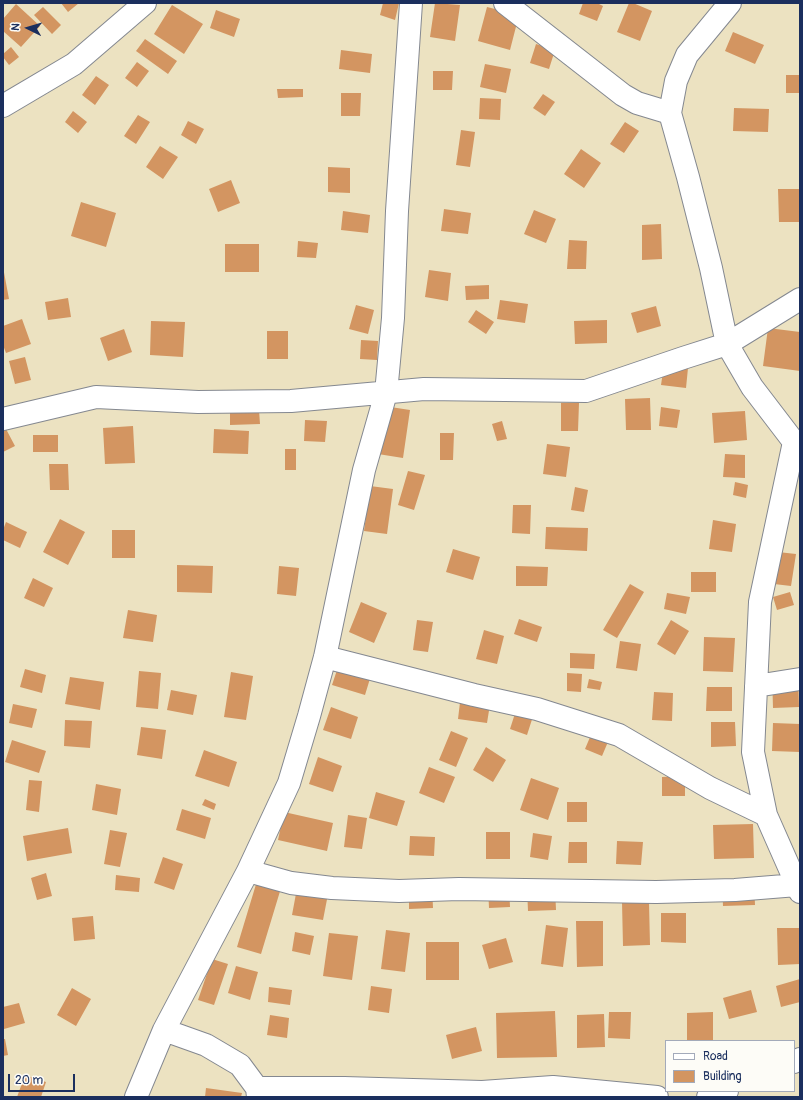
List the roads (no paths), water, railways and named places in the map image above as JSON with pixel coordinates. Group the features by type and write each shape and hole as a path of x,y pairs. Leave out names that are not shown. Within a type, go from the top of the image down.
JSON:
{"street":[{"path":"3,106 74,64 145,3"},
{"path":"136,1097 164,1030 248,871 289,783 325,657 364,470 386,393 411,3"},
{"path":"505,3 623,95 637,103 670,114"},
{"path":"248,871 291,883 332,888 399,891 459,889 656,892 798,889 766,815 753,752 760,602 797,442 752,387 727,344 709,260 670,114 676,81 687,55 730,3"},
{"path":"3,419 96,397 198,402 290,401 424,389 586,391 727,344 800,299"},
{"path":"325,657 474,695 537,709 619,735 710,788 766,815"},
{"path":"756,686 800,679"},
{"path":"164,1030 206,1045 240,1065 257,1093 344,1088 482,1092 553,1087 657,1097"},
{"path":"708,1097 724,1092"}]}
